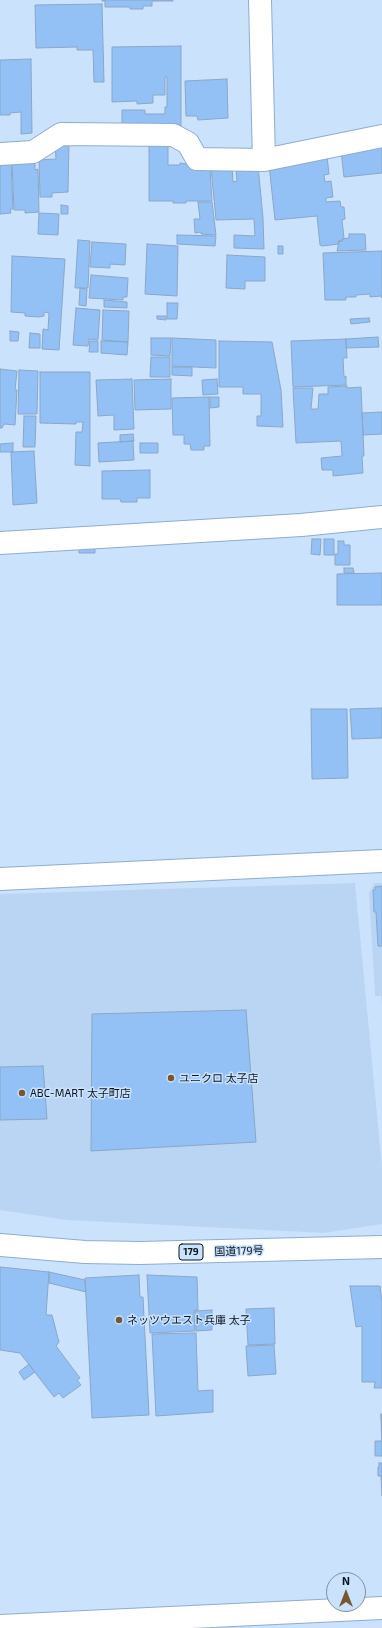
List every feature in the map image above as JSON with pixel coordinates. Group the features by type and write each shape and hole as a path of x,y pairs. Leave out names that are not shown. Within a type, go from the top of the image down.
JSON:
{"main road":[{"path":"260,0 264,160"},
{"path":"0,154 33,152 61,134 173,135 188,143 197,159 264,160 382,136"},
{"path":"0,543 301,525 382,517"},
{"path":"0,879 382,861"},
{"name":"国道179号","path":"0,1245 85,1252 140,1253 382,1247"},
{"path":"0,1626 382,1608"}],"shaded area":[{"path":"355,883 382,1167 382,1224 324,1233 67,1220 0,1210 0,894"},
{"path":"374,883 382,883 382,1006 381,996 375,996 369,893"}],"building":[{"path":"102,0 173,1 152,1 152,6 143,6 143,9 130,9 130,7 105,7 105,1"},
{"path":"102,4 104,82 94,82 93,50 77,50 77,47 36,48 35,5"},
{"path":"181,46 181,126 122,125 122,110 145,110 145,114 165,114 165,107 167,107 167,77 165,77 165,95 153,95 153,103 137,104 137,101 112,102 112,47"},
{"path":"31,59 32,133 21,134 21,112 10,113 10,115 0,115 0,60"},
{"path":"227,79 228,118 198,120 197,116 186,116 185,81"},
{"path":"149,140 168,140 168,165 180,165 180,163 199,166 210,170 212,201 186,201 186,203 173,203 173,201 149,201"},
{"path":"55,142 69,142 68,192 52,193 52,197 40,197 39,160 56,159"},
{"path":"382,147 382,173 344,177 341,151"},
{"path":"327,156 329,174 324,175 325,182 331,181 333,197 326,198 326,202 340,201 341,207 344,207 345,219 342,220 344,238 342,241 338,241 339,244 322,246 320,245 317,216 275,220 269,165"},
{"path":"35,161 35,170 38,169 39,212 25,213 25,210 14,210 12,162"},
{"path":"11,162 13,209 10,209 11,213 0,214 0,163"},
{"path":"258,165 263,218 264,249 234,248 234,235 255,236 254,219 216,220 211,168 232,166 233,182 237,181 236,167"},
{"path":"198,202 212,202 216,235 201,234 201,232 195,233 194,219 200,219"},
{"path":"61,205 68,206 68,214 61,214"},
{"path":"39,213 59,214 58,235 38,234"},
{"path":"349,234 365,234 366,250 337,251 339,241 349,238"},
{"path":"177,235 216,236 215,246 177,244"},
{"path":"78,240 90,241 88,288 75,288"},
{"path":"92,242 126,244 125,265 110,264 110,268 90,267"},
{"path":"147,244 178,246 177,296 145,294"},
{"path":"278,246 283,246 283,254 278,254"},
{"path":"382,251 382,298 381,296 370,297 370,294 356,295 356,297 346,297 346,300 325,300 323,253"},
{"path":"227,255 265,257 265,281 245,281 245,289 226,288"},
{"path":"12,256 65,259 59,350 42,349 43,329 48,330 49,313 44,312 44,316 39,317 25,316 25,313 11,312"},
{"path":"91,275 128,278 127,297 123,297 123,300 89,298"},
{"path":"80,288 87,289 86,306 79,305"},
{"path":"104,300 127,302 127,308 104,307"},
{"path":"167,303 178,303 177,319 167,319"},
{"path":"76,308 100,310 98,340 89,339 88,346 73,345"},
{"path":"103,310 129,311 128,342 102,340"},
{"path":"157,316 166,316 166,320 157,319"},
{"path":"369,318 370,322 351,324 350,319"},
{"path":"10,331 19,332 18,341 10,341"},
{"path":"30,333 40,334 40,348 29,348"},
{"path":"378,337 379,347 346,348 346,339"},
{"path":"151,338 171,338 170,356 151,355"},
{"path":"172,338 216,340 216,368 172,366"},
{"path":"346,339 347,358 343,358 346,385 293,387 291,341"},
{"path":"90,341 98,341 98,352 89,352"},
{"path":"101,341 128,342 127,355 101,353"},
{"path":"219,341 272,342 281,390 283,427 257,426 257,416 261,416 261,394 243,394 243,387 219,387"},
{"path":"151,357 170,357 170,377 150,377"},
{"path":"172,367 192,367 192,376 172,375"},
{"path":"0,369 17,371 15,390 17,390 15,425 4,424 2,428 0,428"},
{"path":"19,370 38,371 37,414 18,414"},
{"path":"40,372 90,372 90,466 75,465 76,432 82,432 83,422 76,422 76,424 40,423"},
{"path":"132,379 134,429 114,430 114,415 98,416 96,380"},
{"path":"171,379 171,409 135,410 134,380"},
{"path":"217,379 218,394 203,395 202,380"},
{"path":"347,386 347,388 361,387 364,456 362,456 363,473 333,476 333,470 322,470 321,458 342,456 341,441 296,443 293,388 313,388 311,409 318,409 319,394 328,394 328,387"},
{"path":"209,397 210,446 204,446 204,450 191,450 190,444 184,444 184,435 173,435 172,398"},
{"path":"210,397 219,397 219,407 210,408"},
{"path":"382,412 382,434 363,435 362,413"},
{"path":"24,416 36,416 35,447 23,447"},
{"path":"133,434 134,441 120,442 120,435"},
{"path":"133,441 134,460 99,462 98,443"},
{"path":"13,443 13,452 0,452 0,444"},
{"path":"140,443 158,443 158,453 140,453"},
{"path":"34,451 37,503 13,505 11,452"},
{"path":"150,470 150,498 137,498 137,502 121,502 120,499 102,499 102,471"},
{"path":"312,539 321,539 320,555 311,554"},
{"path":"324,539 334,539 334,555 324,555"},
{"path":"338,541 344,541 344,545 350,545 350,565 335,565 335,554 338,554"},
{"path":"79,544 95,544 95,553 79,553"},
{"path":"344,568 353,568 354,573 344,573"},
{"path":"382,573 382,605 337,605 337,574"},
{"path":"382,708 382,738 352,739 350,709"},
{"path":"311,709 347,709 348,778 312,779"},
{"path":"382,886 382,946 378,946 373,890 375,890 375,887"},
{"name":"ユニクロ 太子店","path":"246,1010 256,1142 91,1151 92,1014"},
{"name":"ABC-MART 太子町店","path":"43,1066 47,1119 0,1120 0,1067"},
{"path":"0,1267 49,1272 46,1315 52,1315 59,1342 56,1346 80,1378 77,1380 81,1385 63,1398 59,1393 54,1397 20,1353 0,1350"},
{"path":"49,1272 85,1280 86,1292 49,1283"},
{"path":"139,1275 140,1297 143,1297 149,1415 92,1418 85,1278"},
{"path":"147,1275 197,1277 198,1310 194,1310 195,1331 150,1333"},
{"path":"350,1286 380,1286 382,1302 382,1388 374,1388 375,1382 362,1382 362,1326 356,1327"},
{"path":"274,1308 275,1344 248,1345 246,1309"},
{"path":"212,1310 212,1330 196,1331 195,1311"},
{"path":"196,1333 198,1391 213,1390 213,1412 156,1416 152,1334"},
{"path":"274,1345 276,1374 248,1376 246,1346"},
{"path":"29,1364 35,1372 24,1380 19,1372"},
{"path":"375,1441 382,1441 382,1456 375,1456"},
{"path":"379,1463 382,1463 382,1496 381,1476 378,1476"}],"place":[{"name":"ユニクロ 太子店","path":"171,1078"},
{"name":"ABC-MART 太子町店","path":"22,1093"},
{"name":"ネッツウエスト兵庫 太子","path":"119,1320"}]}
